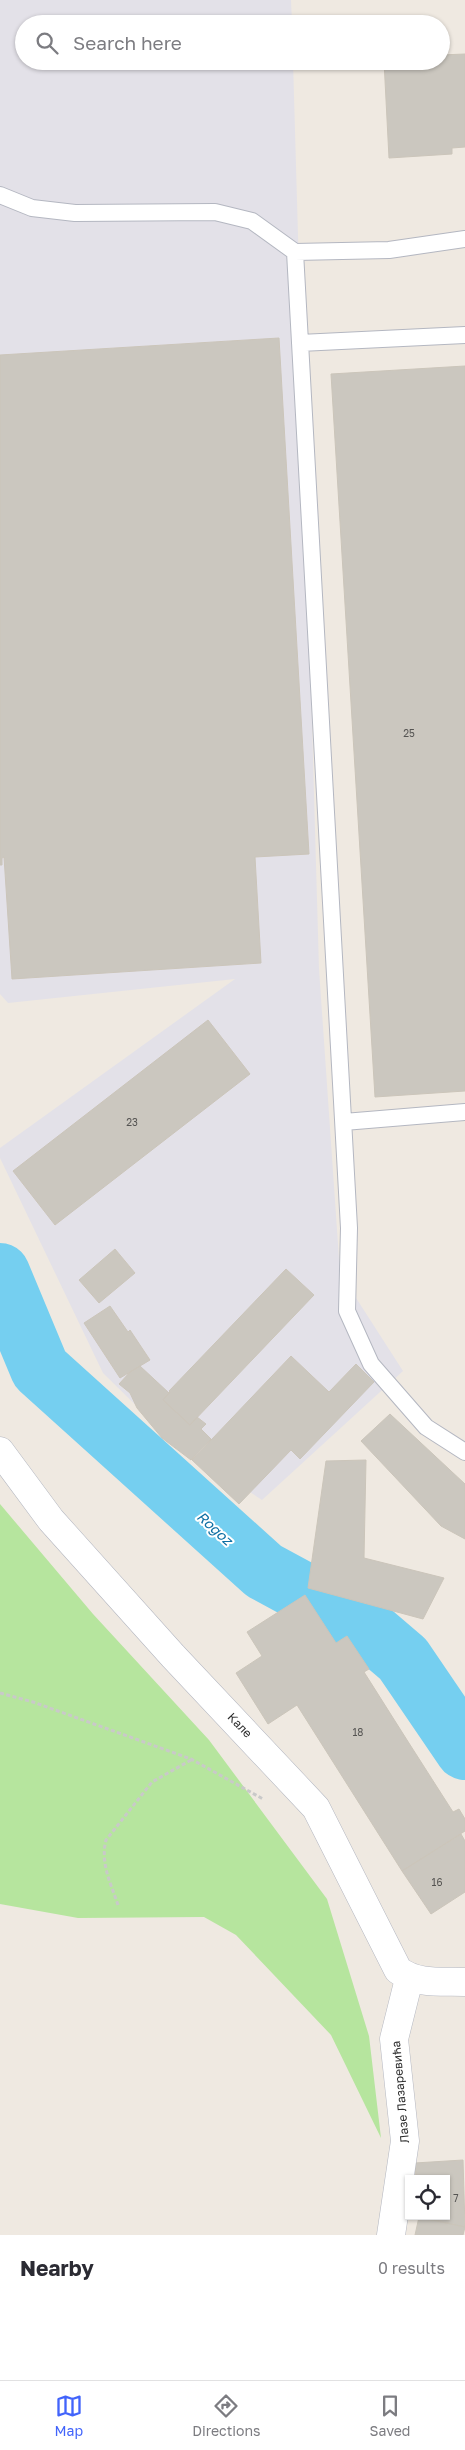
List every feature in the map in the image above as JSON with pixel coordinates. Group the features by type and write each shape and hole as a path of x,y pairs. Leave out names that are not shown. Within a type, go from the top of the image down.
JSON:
{"street":[{"name":"Кале","path":"0,1451 58,1527 173,1656 316,1808 398,1970 409,1979"},
{"path":"409,1979 421,1982 465,1982"},
{"name":"Лазе Лазаревића","path":"391,2235 405,2141 394,2039 409,1979"}],"lane":[{"path":"0,195 32,208 75,213 215,212 252,221 296,252 389,250 465,240"},
{"path":"296,252 344,1122 349,1228 347,1311 371,1364 426,1427 465,1452"},
{"path":"300,343 465,335"},
{"path":"344,1122 465,1112"}],"path":[{"path":"0,1693 191,1759 271,1803"},
{"path":"118,1905 105,1868 103,1852 106,1840 152,1782 191,1759"}],"shaded area":[{"path":"0,0 291,0 292,15 15,15 15,70 293,70 319,969 340,1273 403,1371 262,1500 172,1441 103,1373 0,1158 0,1148 235,979 8,1003 0,994"}],"green space":[{"path":"0,1504 93,1614 209,1740 327,1899 369,2036 381,2138 331,2035 236,1935 204,1917 78,1918 0,1904"}],"building":[{"path":"465,54 465,147 452,148 452,154 389,158 384,70 450,70 450,55"},
{"path":"279,338 309,854 255,857 261,963 12,979 4,857 2,858 2,865 0,865 0,355"},
{"path":"465,366 465,1091 375,1097 331,374"},
{"path":"208,1020 250,1074 55,1225 13,1171"},
{"path":"115,1249 135,1273 99,1303 79,1280"},
{"path":"286,1269 314,1295 190,1425 163,1400 169,1391"},
{"path":"110,1306 128,1332 130,1330 150,1360 120,1378 84,1323"},
{"path":"291,1356 329,1392 356,1364 374,1382 300,1459 291,1450 239,1504 192,1460"},
{"path":"140,1366 169,1393 163,1400 190,1425 197,1417 206,1424 201,1429 211,1439 191,1460 162,1438 137,1408 130,1393 119,1384 130,1372"},
{"path":"390,1414 465,1484 465,1539 441,1526 361,1441"},
{"path":"366,1460 364,1558 444,1578 423,1619 308,1588 326,1461"},
{"path":"305,1595 336,1643 347,1636 369,1669 364,1672 453,1812 459,1809 465,1819 465,1831 402,1871 297,1705 268,1724 236,1673 262,1656 247,1632"},
{"path":"461,1834 465,1841 465,1892 431,1914 402,1871"},
{"path":"463,2160 465,2227 433,2220 450,2220 450,2175 416,2175 415,2163"},
{"path":"418,2220 433,2220 465,2227 463,2235 415,2235"}],"waterway":[{"name":"Rogoz","path":"0,1273 40,1369 264,1571 362,1624 403,1659 465,1750"}]}
